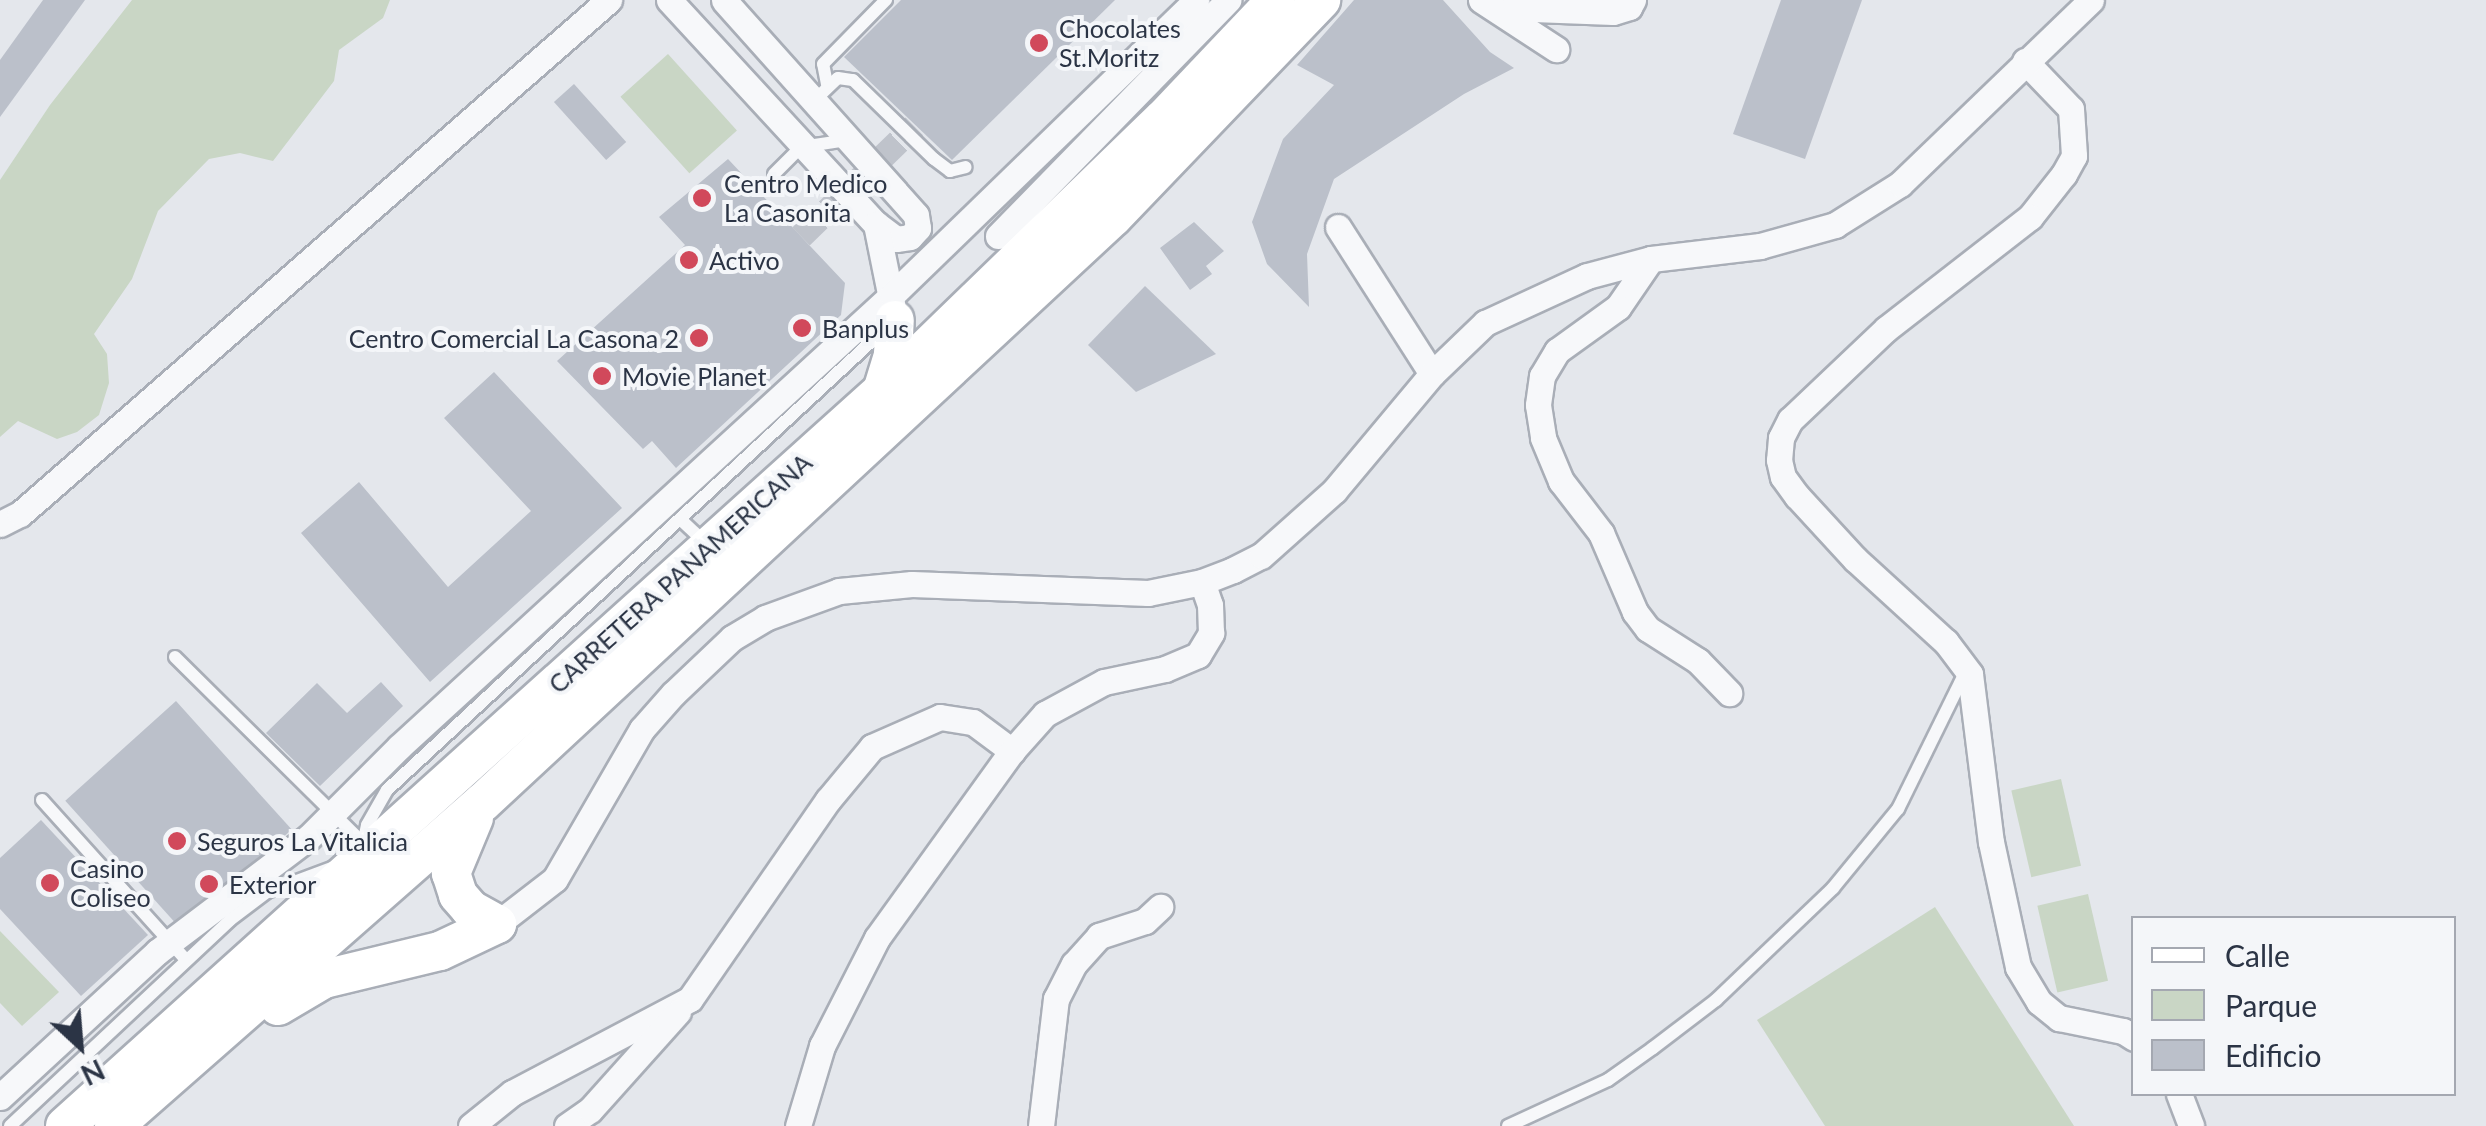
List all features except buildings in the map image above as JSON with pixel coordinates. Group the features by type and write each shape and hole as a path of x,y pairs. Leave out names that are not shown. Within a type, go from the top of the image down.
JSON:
{"main road":[{"name":"CARRETERA PANAMERICANA","path":"65,1126 364,851 711,548 882,391 1008,246 1163,119 1276,0"},
{"name":"CARRETERA PANAMERICANA","path":"114,1126 482,803 1113,217 1321,0"},
{"path":"882,391 893,354 893,307"},
{"path":"482,803 451,873 458,896 497,924"},
{"path":"122,1126 160,1085 324,979 440,951 497,924"}],"street":[{"path":"0,524 34,503 609,0"},
{"path":"669,0 781,119 801,148 876,224 896,239 910,236 918,228 916,215 851,140 816,92 724,0"},
{"path":"0,1097 178,951 334,813 398,746 893,307 967,220 1196,0"},
{"path":"897,192 931,216 967,220 1008,246 1228,0"},
{"path":"1481,0 1556,49"},
{"path":"1515,0 1532,9 1614,12 1629,7 1633,0"},
{"path":"497,924 555,879 625,756 672,694 732,638 765,618 838,591 912,584 1148,594 1202,582 1262,556 1336,488 1432,374 1485,323 1510,307 1587,276 1651,259 1760,246 1835,225 1900,184 2091,0"},
{"path":"2024,61 2071,108 2074,156 2064,174 2030,217 1886,329 1790,420 1781,438 1784,477 1796,496 1855,559 1936,632 1967,670 1977,704 1992,842 2018,967 2039,1002 2059,1018 2131,1036"},
{"path":"781,119 782,108 816,92"},
{"path":"876,224 893,307"},
{"path":"1338,227 1432,374"},
{"path":"1651,259 1618,308 1558,351 1542,376 1538,404 1543,438 1561,481 1601,533 1635,612 1648,629 1698,661 1729,693"},
{"path":"798,1126 822,1046 877,938 1012,751 1045,714 1104,682 1166,669 1198,655 1211,634 1210,605 1202,582"},
{"path":"567,1126 590,1110 690,999 828,800 872,747 940,717 973,722 1012,751"},
{"path":"1041,1126 1056,999 1074,964 1099,936 1145,921 1160,908"},
{"path":"471,1126 512,1093 690,999"},
{"path":"2181,1096 2191,1126"}],"lane":[{"path":"816,92 822,64 886,0"},
{"path":"816,92 838,78 852,80 934,159 950,171 966,168"},
{"path":"774,174 801,148 851,140"},
{"path":"364,851 366,825 386,790 680,519 893,307"},
{"path":"680,519 711,548"},
{"path":"175,657 334,813 364,851"},
{"path":"1508,1126 1608,1080 1665,1039 1716,1000 1833,888 1898,809 1967,670"},
{"path":"42,800 178,951"},
{"path":"10,1126 178,951 267,892 364,851"}],"green space":[{"path":"132,0 390,0 383,18 339,50 334,81 273,161 240,153 209,159 158,211 132,279 94,334 107,354 109,383 99,415 77,432 57,439 18,421 0,437 0,180 50,105"},
{"path":"668,54 737,131 689,173 620,97"},
{"path":"2061,779 2081,866 2031,877 2011,790"},
{"path":"2088,894 2108,981 2057,992 2037,906"},
{"path":"1935,907 2074,1126 1825,1126 1757,1020"},
{"path":"0,931 59,992 22,1026 0,1003"}],"tunnel":[{"path":"801,236 914,126"}],"place":[{"name":"Chocolates St.Moritz","path":"1039,43"},
{"name":"Centro Medico La Casonita","path":"702,198"},
{"name":"Activo","path":"689,260"},
{"name":"Banplus","path":"802,328"},
{"name":"Centro Comercial La Casona 2","path":"699,338"},
{"name":"Movie Planet","path":"602,376"},
{"name":"Seguros La Vitalicia","path":"177,841"},
{"name":"Casino Coliseo","path":"50,883"},
{"name":"Exterior","path":"209,884"}]}
